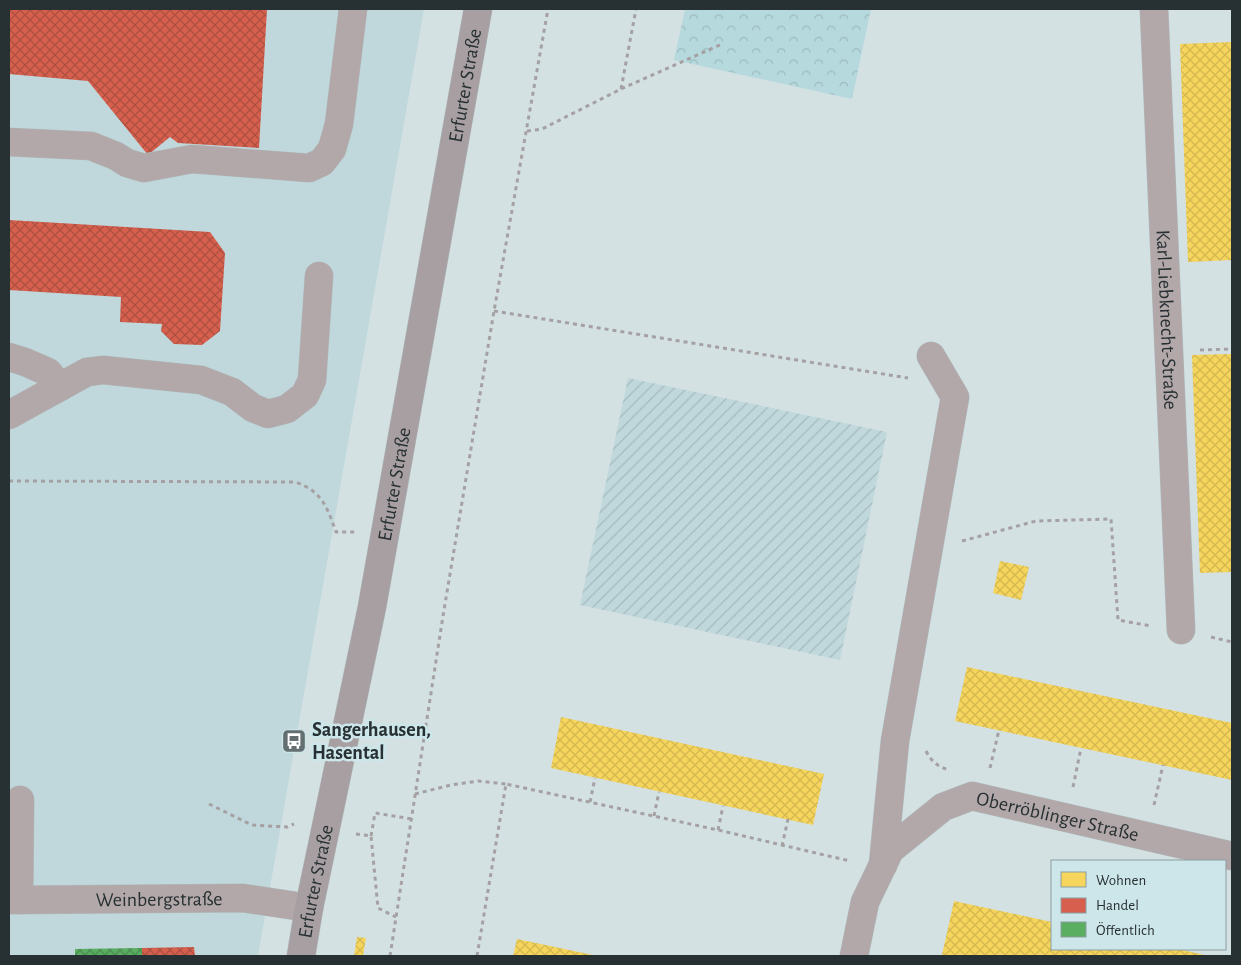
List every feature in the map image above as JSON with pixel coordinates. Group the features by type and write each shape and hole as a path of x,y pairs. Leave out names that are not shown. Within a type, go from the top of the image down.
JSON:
{"main road":[{"name":"Erfurter Straße","path":"301,956 309,908 365,642 478,9"}],"street":[{"path":"9,142 91,146 116,156 127,163 144,168 192,159 310,168 322,162 332,149 340,124 354,9"},
{"name":"Karl-Liebknecht-Straße","path":"1154,9 1181,630"},
{"path":"9,415 87,372 104,370 201,380 232,392 252,408 268,414 287,409 306,395 312,380 319,276"},
{"path":"883,865 895,741 955,397 931,356"},
{"path":"9,357 48,372 60,387"},
{"name":"Oberröblinger Straße","path":"854,956 865,902 890,850 942,807 972,796 1232,856"},
{"path":"14,900 20,800"},
{"name":"Weinbergstraße","path":"14,900 243,898 309,908"}],"path":[{"path":"390,956 494,311 548,9"},
{"path":"621,89 636,9"},
{"path":"526,132 542,129 621,89 722,44"},
{"path":"494,311 913,379"},
{"path":"9,481 295,482 317,493 328,509 336,532 385,534"},
{"path":"953,543 1036,521 1111,519 1118,620"},
{"path":"990,769 999,730"},
{"path":"924,747 930,760 942,768 952,770"},
{"path":"1073,789 1082,748"},
{"path":"1154,807 1163,765"},
{"path":"590,802 595,778"},
{"path":"416,794 451,785 478,781 506,784 718,830 858,863 883,865"},
{"path":"477,956 506,784"},
{"path":"654,816 659,792"},
{"path":"718,830 723,806"},
{"path":"371,836 375,813 412,819"},
{"path":"782,846 788,820"}],"shaded area":[{"path":"9,9 424,9 258,956 9,956"},
{"path":"628,378 887,432 840,660 580,605"}],"green space":[{"path":"685,9 871,9 852,99 674,60"}],"building: Wohnen":[{"path":"1231,42 1232,260 1188,262 1180,44"},
{"path":"1232,354 1232,572 1200,573 1192,355"},
{"path":"1000,561 1029,567 1021,600 993,593"},
{"path":"967,667 1232,723 1232,780 955,721"},
{"path":"561,717 824,774 813,825 551,768"},
{"path":"954,901 1051,922 1051,950 1182,950 1209,956 951,956 942,955"},
{"path":"357,937 366,938 363,956 354,956"},
{"path":"517,939 593,955 593,956 513,956"}],"building: Handel":[{"path":"9,9 267,9 259,148 178,143 170,137 148,155 88,81 9,74"},
{"path":"9,220 210,232 225,253 220,331 202,345 174,344 161,331 162,324 120,322 121,297 9,290"},
{"path":"194,947 195,956 142,956 142,948"}],"building: Öffentlich":[{"path":"142,948 142,956 75,956 75,949"}],"place":[{"name":"Sangerhausen, Hasental","path":"294,741"}]}
